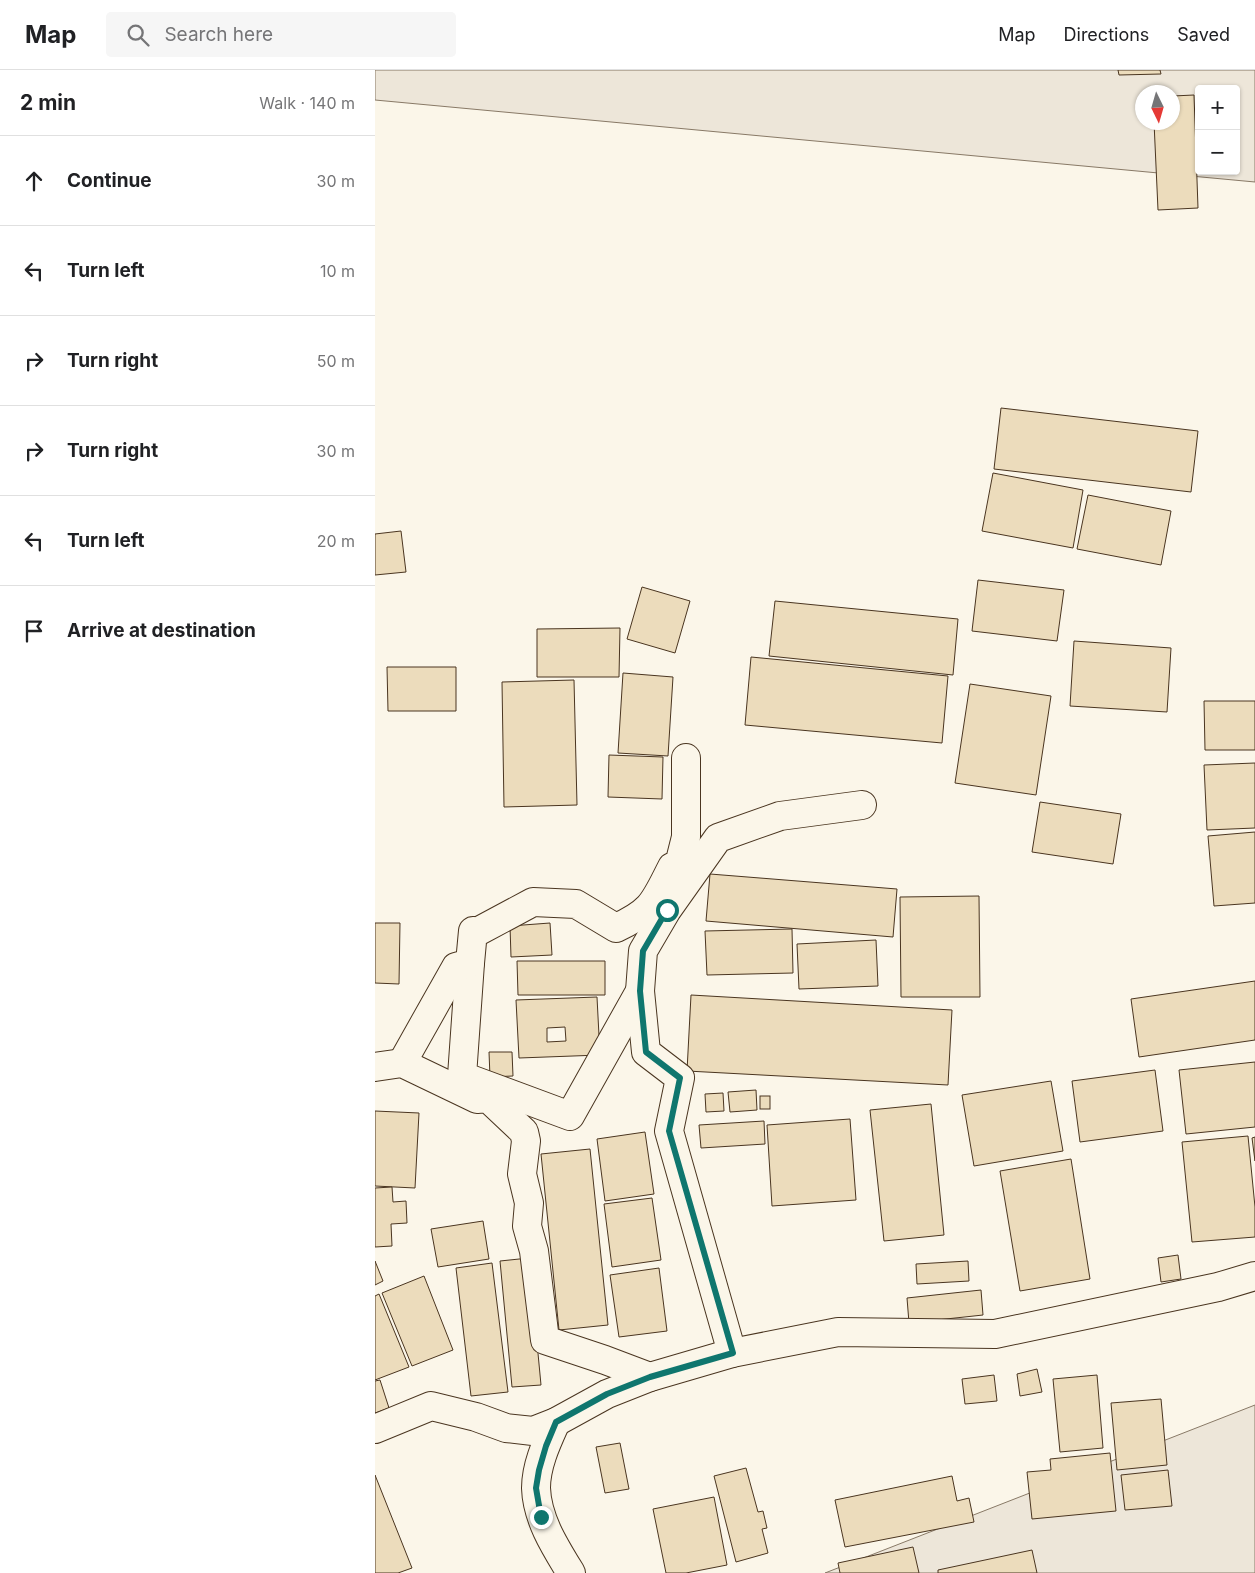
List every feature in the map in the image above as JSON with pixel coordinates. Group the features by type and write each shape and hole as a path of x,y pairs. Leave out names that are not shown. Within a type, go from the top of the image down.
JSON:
{"street":[{"path":"640,991 570,1116 462,1076 473,931 477,932 533,902 576,904 616,928 637,918 653,905 672,867 678,869 686,837 686,758"},
{"path":"733,1353 669,1131 680,1078 646,1052 640,991 643,951 667,910 718,838 780,816 861,805"},
{"path":"402,1063 456,967 470,963"},
{"path":"375,1066 402,1063 477,1099 488,1098 524,1132 526,1141 522,1174 529,1204 527,1226 534,1251 545,1340 650,1377"},
{"path":"375,1429 431,1406 476,1417 506,1428 533,1431 556,1422 607,1394 650,1377 733,1353 838,1332 995,1334 1218,1287 1255,1276"},
{"path":"556,1422 546,1446 536,1488 541,1517 556,1549 571,1573"}],"shaded area":[{"path":"375,70 1255,70 1255,182 375,100"},
{"path":"1255,1405 1255,1573 825,1573"}],"building":[{"path":"1118,70 1160,70 1161,74 1119,75"},
{"path":"1194,95 1195,175 1197,175 1198,208 1158,210 1154,130 1180,130 1180,96"},
{"path":"1001,408 1198,431 1191,492 994,469"},
{"path":"993,473 1083,490 1073,548 982,531"},
{"path":"1088,495 1171,511 1161,565 1077,549"},
{"path":"401,531 406,572 375,575 375,534"},
{"path":"978,580 1064,590 1057,641 972,631"},
{"path":"642,587 690,601 675,653 627,639"},
{"path":"775,601 958,619 953,675 769,656"},
{"path":"620,628 619,677 537,677 537,629"},
{"path":"1074,641 1171,648 1167,712 1070,706"},
{"path":"751,657 948,676 942,743 745,725"},
{"path":"387,667 456,667 456,711 388,711"},
{"path":"623,673 673,677 668,756 618,753"},
{"path":"574,680 577,805 504,807 502,682"},
{"path":"970,684 1051,696 1036,795 955,783"},
{"path":"1204,701 1255,701 1255,750 1205,750"},
{"path":"609,755 663,757 662,799 608,797"},
{"path":"1255,763 1255,828 1207,830 1204,765"},
{"path":"1040,802 1121,814 1113,864 1032,852"},
{"path":"1255,832 1255,903 1214,906 1208,836"},
{"path":"710,874 897,889 893,937 706,921"},
{"path":"979,896 980,997 901,997 900,897"},
{"path":"375,923 400,923 399,984 375,983"},
{"path":"550,923 552,955 511,957 510,926"},
{"path":"792,929 793,973 707,975 705,931"},
{"path":"876,940 878,986 799,989 797,944"},
{"path":"517,961 605,961 605,995 518,995"},
{"path":"1255,981 1255,1040 1139,1057 1131,999"},
{"path":"691,995 952,1010 948,1085 687,1071"},
{"path":"597,997 600,1055 519,1058 516,1000","holes":["565,1027 566,1041 547,1042 547,1028"]},
{"path":"489,1052 512,1052 513,1076 490,1077"},
{"path":"1255,1062 1255,1127 1186,1134 1179,1070"},
{"path":"1155,1070 1163,1131 1080,1142 1072,1081"},
{"path":"1051,1081 1063,1151 974,1166 962,1095"},
{"path":"756,1090 757,1110 730,1112 728,1092"},
{"path":"723,1093 724,1111 706,1112 705,1094"},
{"path":"760,1096 770,1096 770,1109 760,1109"},
{"path":"931,1104 944,1235 884,1241 870,1110"},
{"path":"375,1111 419,1113 415,1188 375,1186"},
{"path":"850,1119 856,1200 772,1206 767,1125"},
{"path":"764,1121 765,1144 701,1148 699,1125"},
{"path":"645,1132 654,1194 605,1201 597,1139"},
{"path":"1248,1136 1255,1207 1255,1237 1192,1242 1182,1142"},
{"path":"1255,1137 1255,1161 1252,1138"},
{"path":"590,1149 608,1325 559,1330 541,1154"},
{"path":"1071,1159 1090,1279 1020,1291 1000,1171"},
{"path":"392,1187 393,1202 406,1201 407,1223 391,1224 392,1246 375,1247 375,1188"},
{"path":"652,1198 661,1260 612,1267 604,1204"},
{"path":"483,1221 489,1259 438,1267 431,1229"},
{"path":"1178,1255 1181,1279 1161,1282 1158,1258"},
{"path":"529,1258 541,1385 512,1387 500,1261"},
{"path":"375,1261 383,1281 375,1285"},
{"path":"968,1261 969,1281 917,1284 916,1264"},
{"path":"492,1263 508,1392 471,1396 456,1268"},
{"path":"659,1268 667,1331 619,1337 610,1275"},
{"path":"424,1276 453,1350 412,1366 382,1293"},
{"path":"981,1290 983,1315 909,1323 907,1298"},
{"path":"379,1294 409,1367 375,1380 375,1296"},
{"path":"1037,1369 1042,1392 1020,1396 1017,1374"},
{"path":"994,1375 997,1401 965,1404 962,1379"},
{"path":"1097,1375 1103,1448 1060,1452 1053,1379"},
{"path":"380,1380 389,1408 375,1413 375,1381"},
{"path":"1161,1399 1167,1465 1117,1470 1111,1403"},
{"path":"620,1443 629,1489 605,1493 596,1447"},
{"path":"1110,1453 1116,1511 1032,1519 1027,1472 1051,1470 1050,1459"},
{"path":"746,1468 758,1512 763,1511 767,1528 762,1529 768,1553 736,1562 714,1476"},
{"path":"1168,1470 1172,1506 1125,1510 1121,1475"},
{"path":"375,1475 412,1568 398,1573 375,1573"},
{"path":"952,1476 957,1501 969,1498 974,1522 845,1547 835,1500"},
{"path":"714,1497 727,1565 686,1573 666,1573 653,1509"},
{"path":"913,1547 919,1573 840,1573 838,1563"},
{"path":"1032,1550 1037,1573 938,1573 938,1570"}],"route":[{"path":"541,1517 536,1488 546,1446 556,1422 607,1394 650,1377 733,1353 669,1131 680,1078 646,1052 640,991 643,951 667,910"}]}
